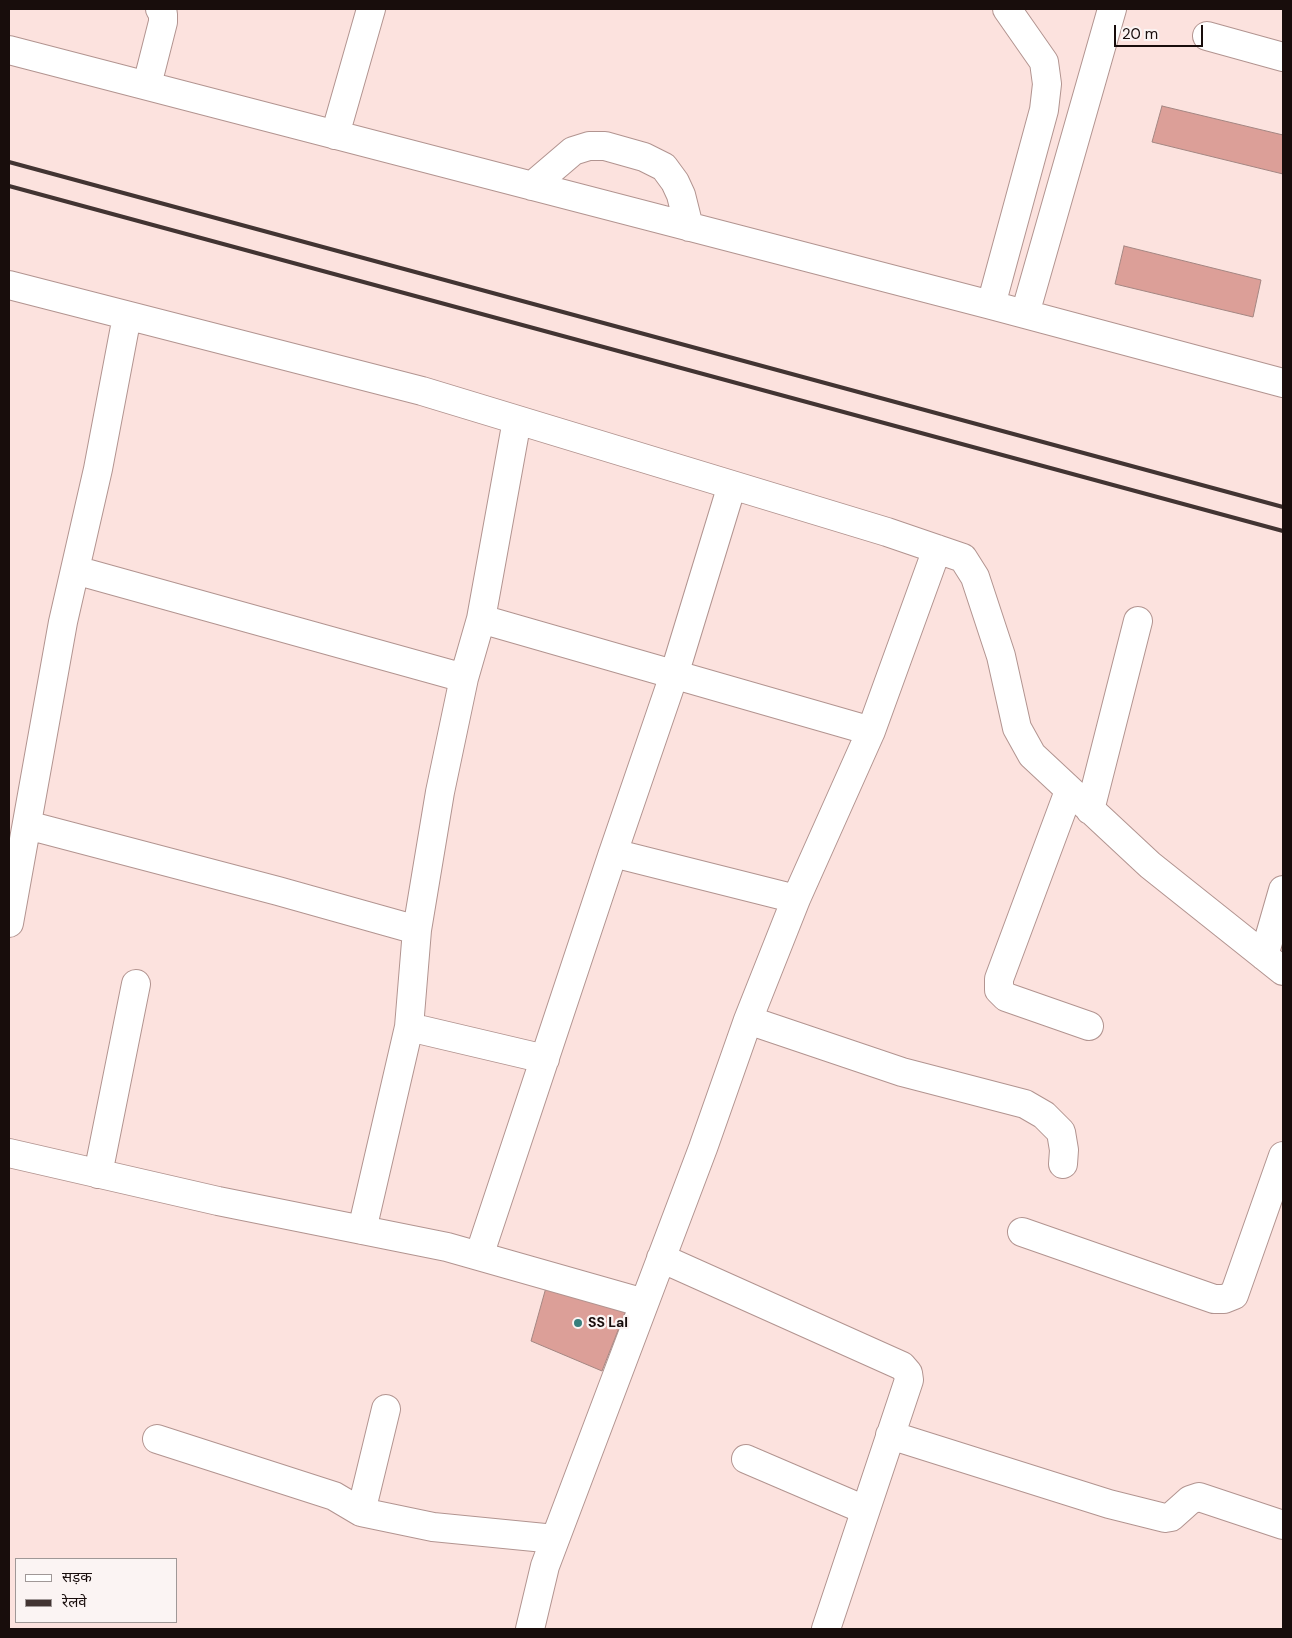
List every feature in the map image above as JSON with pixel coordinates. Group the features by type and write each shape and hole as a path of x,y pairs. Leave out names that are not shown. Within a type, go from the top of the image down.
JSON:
{"street":[{"path":"147,86 163,22 163,14 160,9"},
{"path":"335,134 370,9"},
{"path":"991,305 1044,110 1048,84 1044,62 1007,9"},
{"path":"1025,314 1112,9"},
{"path":"1207,36 1283,57"},
{"path":"9,50 991,305 1283,383"},
{"path":"532,186 573,151 589,146 605,146 644,157 664,167 675,182 681,195 689,227"},
{"path":"9,285 422,391 887,532 963,558 975,576 1001,656 1017,728 1032,755 1150,866 1274,963"},
{"path":"9,923 63,622 98,469 127,316"},
{"path":"362,1230 409,1027 417,930 440,792 464,678 481,619 517,420"},
{"path":"479,1256 674,675 732,485"},
{"path":"530,1629 545,1566 555,1538 661,1258 748,1020 796,899 871,730 937,549"},
{"path":"75,570 464,678"},
{"path":"481,619 871,730"},
{"path":"1090,810 1138,621"},
{"path":"1070,791 999,979 999,990 1006,997 1089,1026"},
{"path":"27,825 417,930"},
{"path":"613,853 796,899"},
{"path":"1274,963 1283,890"},
{"path":"98,1174 136,984"},
{"path":"748,1020 902,1072 1025,1104 1044,1115 1061,1132 1064,1150 1063,1164"},
{"path":"409,1027 545,1059"},
{"path":"9,1153 218,1202 447,1247 644,1302"},
{"path":"1022,1232 1214,1299 1224,1299 1234,1295 1283,1156"},
{"path":"661,1258 902,1366 908,1373 909,1380 826,1629"},
{"path":"361,1512 386,1410"},
{"path":"890,1434 1109,1504 1165,1518 1171,1517 1190,1500 1198,1497 1283,1525"},
{"path":"157,1439 334,1496 361,1512 433,1527 555,1538"},
{"path":"746,1458 865,1510"}],"building":[{"path":"1162,106 1283,135 1283,174 1152,142"},
{"path":"1124,246 1261,280 1253,317 1115,284"},
{"name":"SS Lal","path":"547,1284 628,1305 602,1371 531,1341"}],"railway":[{"path":"9,162 1283,507"},
{"path":"9,186 1283,531"}],"place":[{"name":"SS Lal","path":"578,1323"}]}
